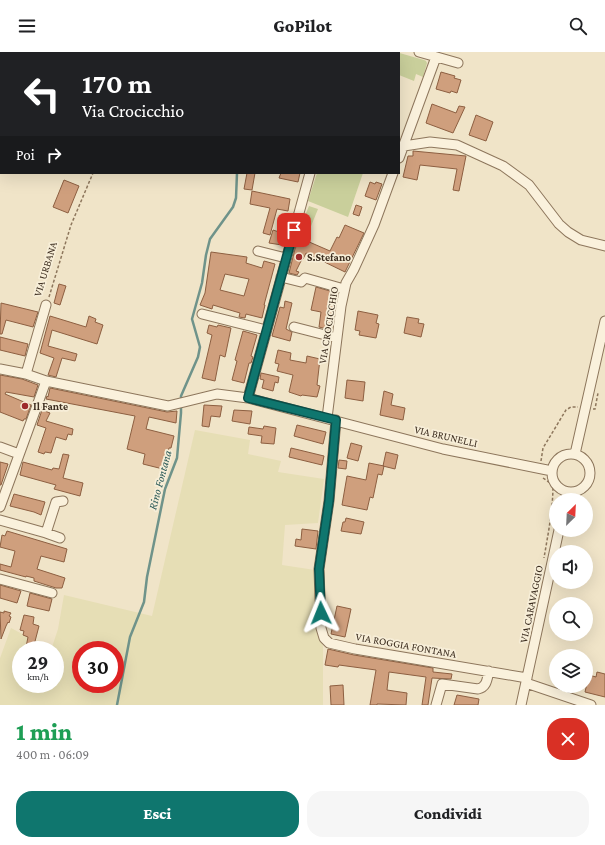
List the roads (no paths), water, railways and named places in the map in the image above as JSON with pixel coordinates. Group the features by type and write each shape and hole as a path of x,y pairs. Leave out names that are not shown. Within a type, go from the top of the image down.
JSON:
{"street":[{"path":"419,52 458,63"},
{"path":"400,156 436,57"},
{"path":"404,146 430,142 457,145 503,166 530,186 559,224 568,232 580,240 605,246"},
{"path":"248,398 310,174"},
{"name":"VIA CROCICCHIO","path":"332,419 337,338 344,289 374,226 394,174"},
{"path":"258,251 286,258"},
{"path":"281,277 301,282 305,278 344,289"},
{"name":"VIA URBANA","path":"26,374 46,305"},
{"path":"202,314 266,330"},
{"path":"575,454 605,321"},
{"path":"294,328 337,338"},
{"path":"0,369 26,374 46,381 168,406 217,394 248,398 332,419"},
{"path":"0,507 2,492 34,418 46,381"},
{"name":"VIA BRUNELLI","path":"332,419 443,448 552,471"},
{"name":"VIA ROGGIA FONTANA","path":"332,419 329,501 319,569 321,628 324,638 330,643 355,649 489,671 526,680"},
{"path":"0,447 19,454"},
{"path":"564,493 552,476 552,471 554,464 558,459 569,453 582,456 590,467 591,473 586,485 573,493"},
{"path":"46,533 56,502 63,501"},
{"path":"0,520 60,538"},
{"name":"VIA CARAVAGGIO","path":"521,705 558,537"},
{"path":"0,579 52,593"},
{"path":"436,705 442,684 478,690 483,688 486,683 489,671"},
{"path":"526,680 591,705"}],"waterway":[{"name":"Rino Fontana","path":"117,705 130,637 144,602 147,577 165,489 177,458 181,396 198,357 200,347 192,319 202,283 206,255 210,239 233,207 236,198 237,174"}],"place":[{"name":"S.Stefano","path":"299,257"},
{"name":"Il Fante","path":"25,406"}]}
